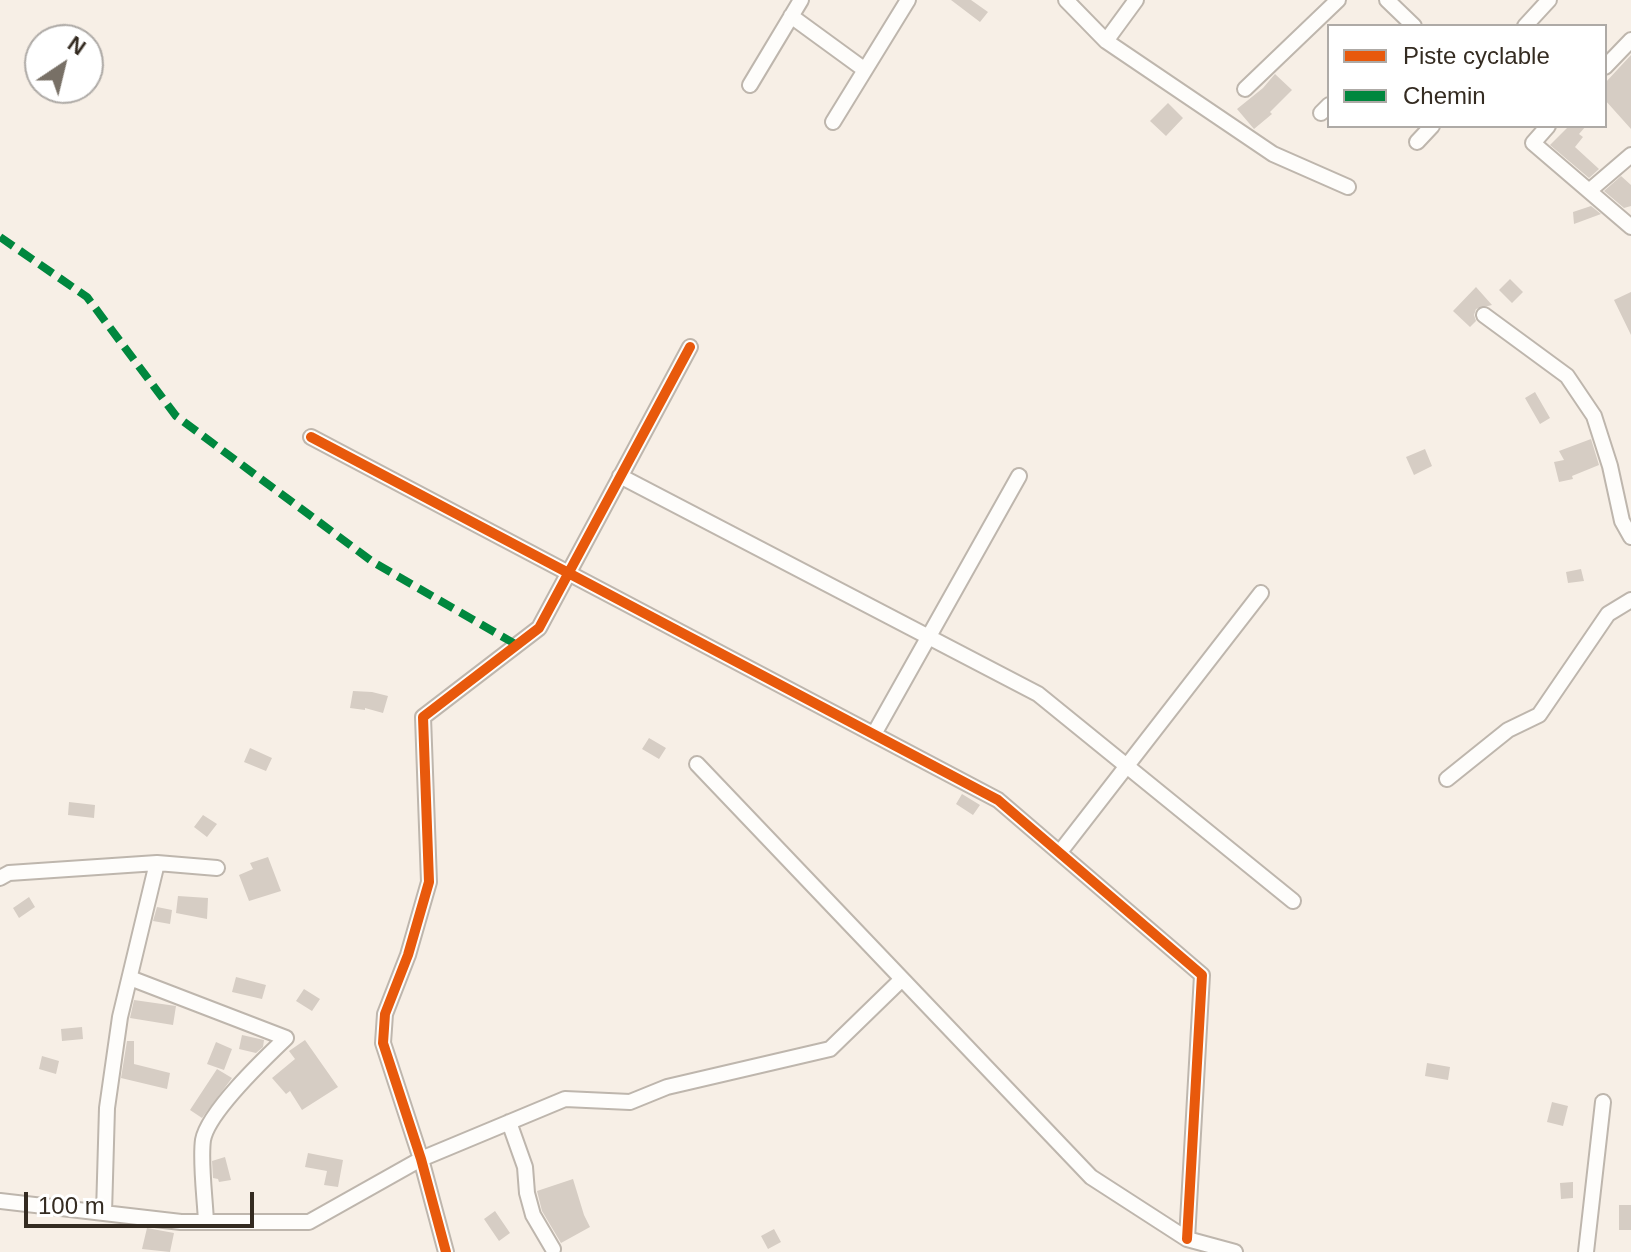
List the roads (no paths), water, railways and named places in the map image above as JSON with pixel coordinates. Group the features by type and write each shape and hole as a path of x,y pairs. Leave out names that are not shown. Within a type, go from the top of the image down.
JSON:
{"street":[{"path":"750,85 801,0"},
{"path":"833,122 908,0"},
{"path":"1066,0 1106,41 1273,154 1348,187"},
{"path":"1106,41 1136,0"},
{"path":"1245,89 1338,0"},
{"path":"1387,0 1410,24"},
{"path":"1527,24 1549,0"},
{"path":"791,16 865,70"},
{"path":"1607,65 1631,40"},
{"path":"1417,142 1430,128"},
{"path":"1545,128 1533,143 1631,227"},
{"path":"1589,191 1631,155"},
{"path":"1484,315 1567,376 1594,416 1610,466 1622,521 1631,537"},
{"path":"446,1252 421,1159 383,1043 385,1014 408,955 429,882 423,717 539,628 690,347"},
{"path":"311,437 998,800 1202,975 1187,1239"},
{"path":"620,476 1038,694 1293,901"},
{"path":"874,734 1019,476"},
{"path":"1060,852 1261,593"},
{"path":"1447,779 1508,730 1539,715 1608,614 1631,600"},
{"path":"697,764 1091,1177 1187,1239 1235,1252"},
{"path":"104,1213 107,1108 120,1017 157,863"},
{"path":"0,878 9,873 157,863 217,868"},
{"path":"130,978 286,1038 250,1073 212,1121 203,1138 206,1222"},
{"path":"0,1201 181,1222 309,1222 421,1159 565,1099 630,1102 667,1087 830,1049 902,979"},
{"path":"1586,1252 1603,1102"},
{"path":"509,1122 525,1167 533,1215 553,1249"}]}
